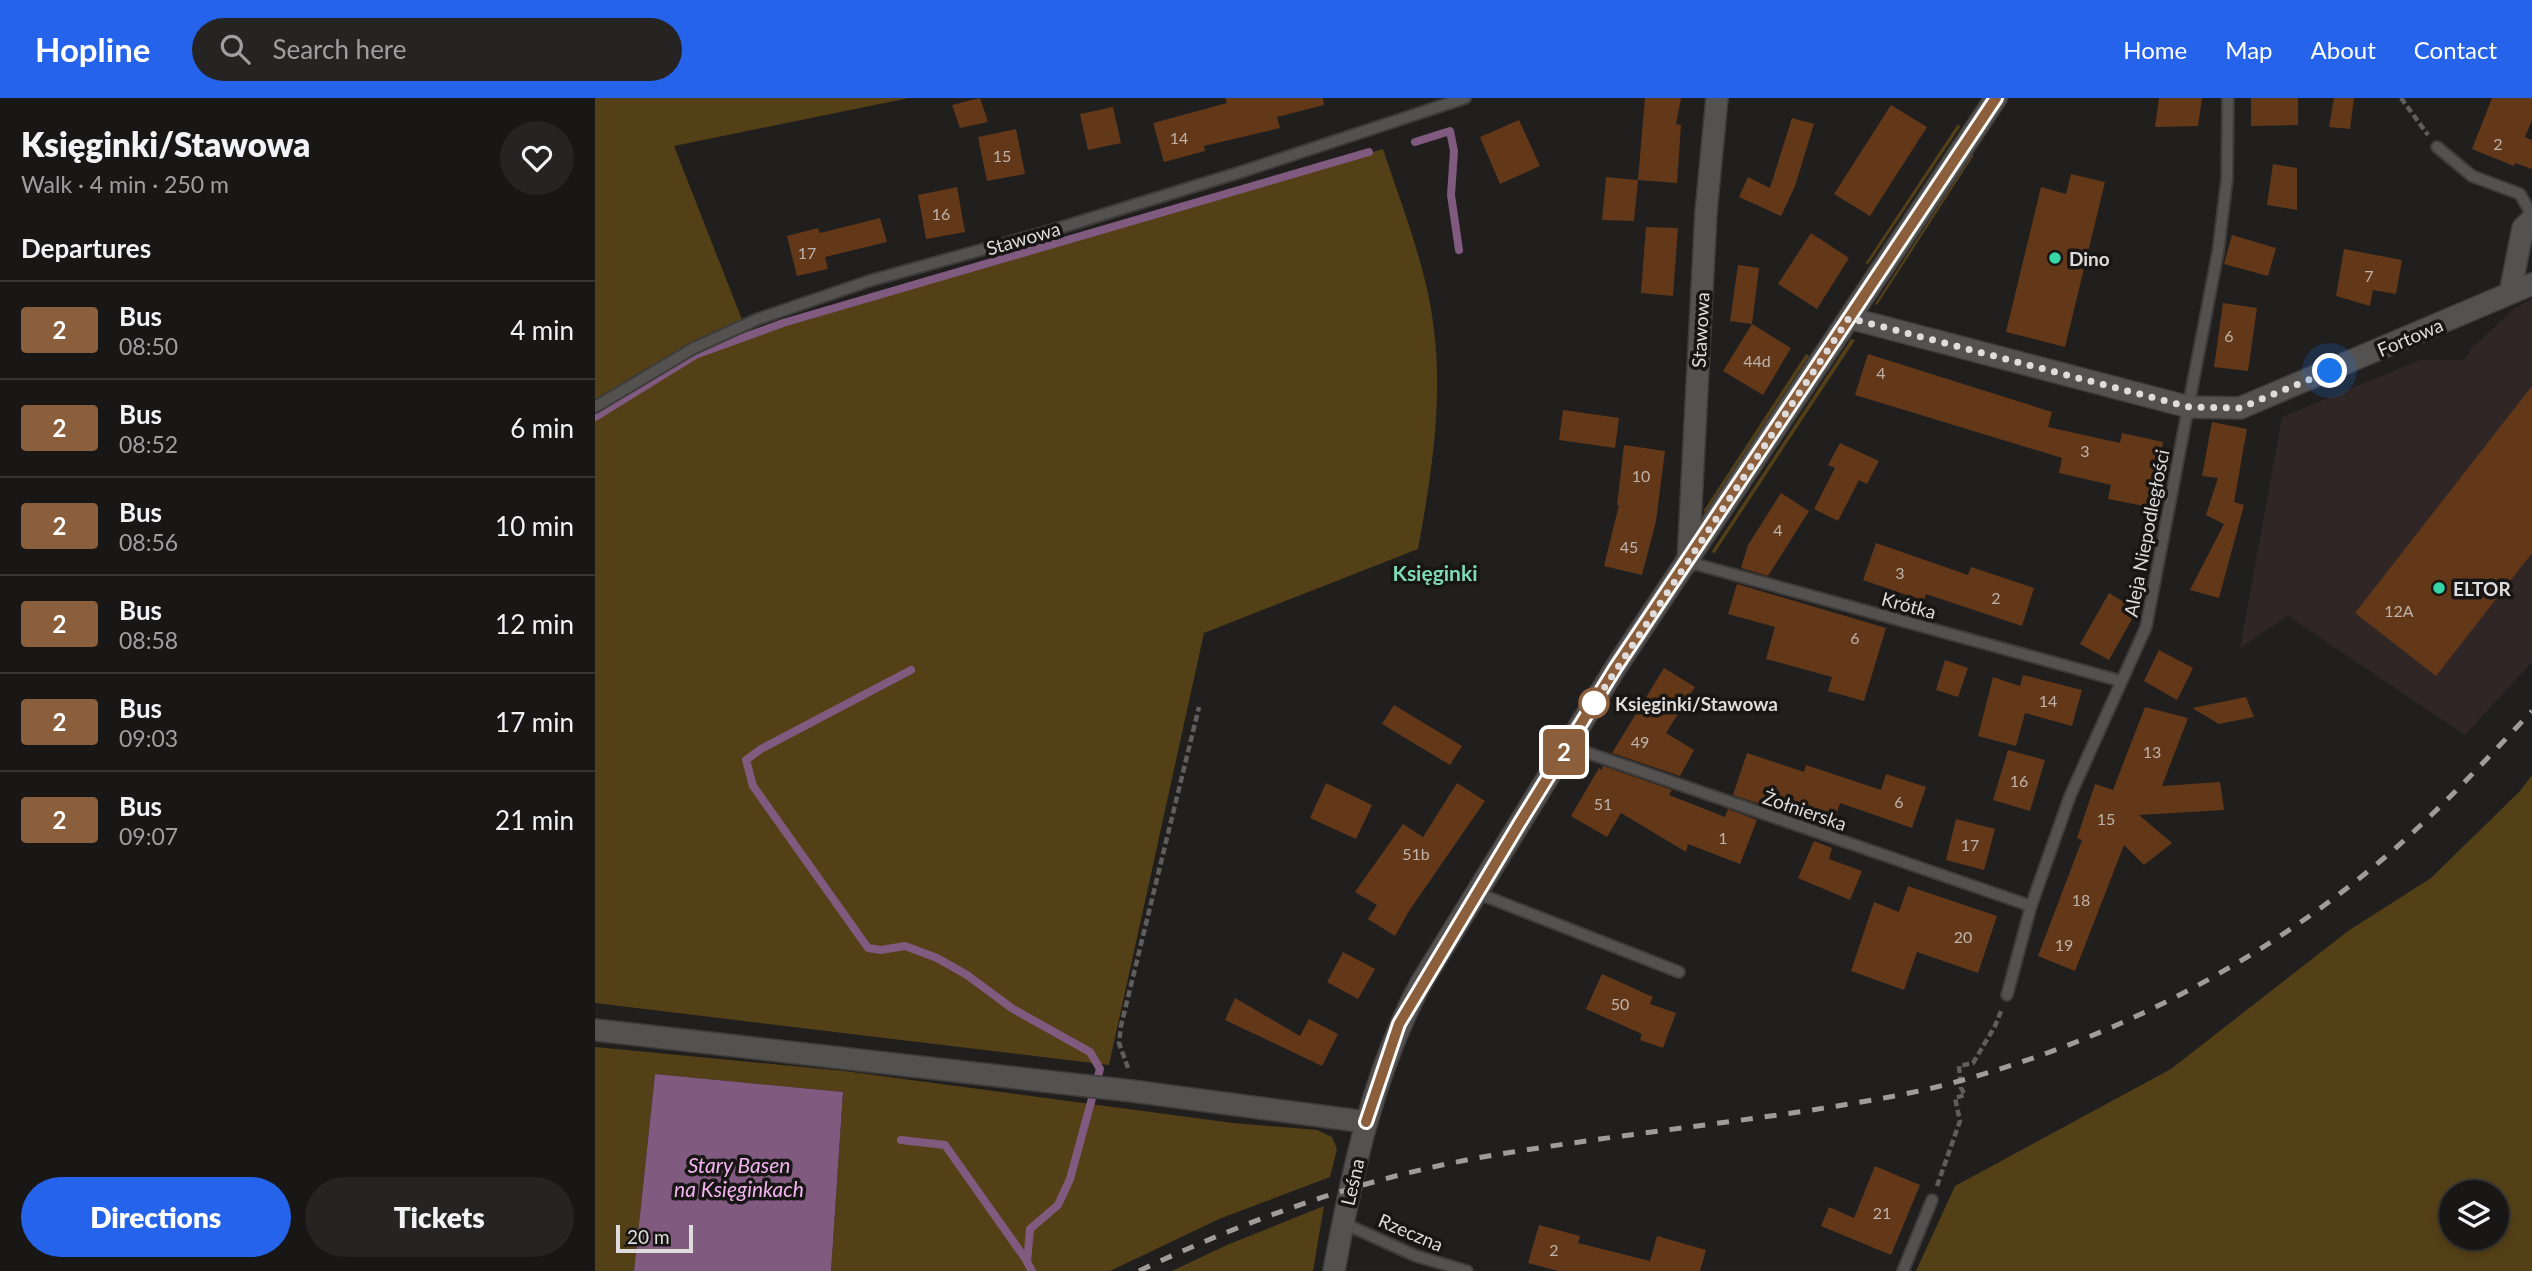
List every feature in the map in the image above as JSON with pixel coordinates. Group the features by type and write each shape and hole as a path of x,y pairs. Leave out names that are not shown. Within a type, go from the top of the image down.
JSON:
{"street":[{"name":"Stawowa","path":"1688,562 1706,225 1717,98"},
{"name":"Leśna","path":"1334,1271 1366,1122 1399,1024 1616,667 1996,98"},
{"path":"2510,293 2523,228 2532,217"},
{"name":"Fortowa","path":"1849,318 2189,407 2240,408 2532,284"},
{"path":"595,1030 1144,1093 1366,1122"}],"lane":[{"name":"Stawowa","path":"595,407 694,348 758,319 869,281 1053,230 1244,171 1465,98"},
{"name":"Aleja Niepodległości","path":"2007,995 2031,906 2070,796 2145,627 2218,252 2227,179 2228,98"},
{"path":"2437,147 2472,177 2520,194 2532,217"},
{"name":"Krótka","path":"1688,562 2121,681"},
{"name":"Żołnierska","path":"1568,746 2031,906"},
{"path":"1477,893 1679,972"},
{"path":"1903,1271 1932,1200"},
{"name":"Rzeczna","path":"1343,1223 1416,1256 1467,1271"}],"path":[{"path":"2401,98 2437,147"},
{"path":"1144,1093 1122,1057 1119,1043 1121,1026 1199,707"},
{"path":"1932,1200 1960,1121 1955,1098 1965,1096 1961,1088 1959,1066 1973,1063 1995,1026 2007,995"}],"shaded area":[{"path":"595,98 909,98 674,146 748,335 854,301 1383,149 1426,284 1434,330 1436,413 1418,549 1204,633 1109,1065 595,1003"},
{"path":"1958,124 1960,127 1869,263 1865,264"},
{"path":"1972,154 1974,155 1877,305 1875,304"},
{"path":"2532,299 2532,662 2465,735 2288,616 2240,648 2282,417 2420,360 2464,360 2472,348 2515,308"},
{"path":"1851,339 1855,340 1714,554 1712,551"},
{"path":"1806,354 1809,356 1705,514 1704,510"},
{"path":"2532,775 2532,1271 1916,1271 1955,1186 2171,1069 2348,931 2431,878 2520,791"},
{"path":"595,1047 844,1071 1233,1123 1317,1130 1332,1137 1337,1149 1330,1177 1219,1219 1110,1271 831,1271 843,1092 655,1074 634,1271 595,1271"},
{"path":"1324,1206 1313,1271 1172,1271 1227,1245"}],"water":[{"name":"Stary Basen na Księginkach","path":"655,1074 843,1092 831,1271 634,1271"}],"building":[{"path":"980,98 988,122 960,128 952,105"},
{"path":"1225,98 1323,98 1324,105 1277,117 1280,128 1204,146 1205,151 1164,162 1153,123 1227,103"},
{"path":"1645,98 1681,98 1676,124 1681,125 1677,183 1638,180"},
{"path":"2159,98 2202,98 2198,126 2155,127"},
{"path":"2251,98 2298,98 2298,125 2251,126"},
{"path":"2334,98 2354,98 2350,129 2329,127"},
{"path":"2492,98 2532,98 2532,120 2525,137 2532,140 2532,169 2515,163 2514,166 2472,149"},
{"path":"1891,105 1927,127 1870,216 1834,194"},
{"path":"1113,107 1121,143 1088,150 1080,114"},
{"path":"1792,118 1814,124 1795,186 1781,216 1739,197 1748,177 1770,188"},
{"path":"1519,120 1540,166 1500,184 1480,137"},
{"path":"1016,129 1025,174 987,181 978,137"},
{"path":"2273,164 2297,168 2297,210 2267,205"},
{"name":"Dino","path":"2071,174 2105,182 2065,347 2006,332 2041,187 2066,194"},
{"path":"1606,177 1638,180 1634,221 1602,220"},
{"path":"957,187 965,232 926,239 918,195"},
{"path":"880,218 887,242 825,257 828,269 797,276 787,236 818,228 820,233"},
{"path":"1646,227 1678,228 1673,296 1641,293"},
{"path":"1811,233 1849,258 1817,309 1778,284"},
{"path":"2232,235 2276,248 2268,276 2224,264"},
{"path":"2344,249 2402,260 2396,294 2373,290 2370,306 2336,296"},
{"path":"1738,265 1759,268 1752,324 1730,321"},
{"path":"2223,303 2257,308 2248,371 2214,367"},
{"path":"1752,324 1791,348 1763,395 1723,371"},
{"path":"1868,354 2052,412 2048,427 2120,443 2122,433 2163,442 2149,507 2108,499 2111,485 2059,473 2062,458 1855,395"},
{"name":"ELTOR","path":"2532,386 2532,553 2436,676 2355,613"},
{"path":"1563,410 1619,418 1615,448 1559,440"},
{"path":"2212,422 2247,429 2234,502 2244,505 2219,598 2190,590 2224,524 2206,515 2218,478 2202,476"},
{"path":"1840,443 1879,461 1867,484 1859,480 1838,521 1814,509 1835,468 1828,465"},
{"path":"1624,445 1665,451 1656,521 1642,575 1604,566 1619,505"},
{"path":"1781,493 1809,511 1768,576 1741,568 1748,545"},
{"path":"1876,543 1968,575 1971,567 2034,588 2022,626 1926,594 1924,601 1863,580"},
{"path":"1737,584 1886,628 1864,701 1828,691 1832,677 1766,659 1775,627 1728,614"},
{"path":"2109,593 2137,610 2109,660 2080,644"},
{"path":"2159,650 2193,668 2177,700 2144,681"},
{"path":"1945,660 1968,668 1958,697 1936,690"},
{"path":"1664,668 1695,687 1666,733 1694,750 1680,776 1612,753"},
{"path":"2023,675 2082,690 2072,726 2025,713 2016,746 1978,736 1993,677 2020,686"},
{"path":"2246,697 2254,717 2219,724 2192,708"},
{"path":"1394,705 1462,746 1450,765 1382,724"},
{"path":"2145,707 2188,718 2162,786 2220,782 2224,810 2139,815 2172,843 2144,865 2124,845 2075,971 2038,956 2082,840 2077,838 2095,784 2113,790"},
{"path":"2008,750 2045,760 2030,811 1993,800"},
{"path":"1747,753 1804,772 1806,765 1881,790 1886,774 1926,787 1912,828 1840,803 1835,819 1781,802 1778,810 1733,795"},
{"path":"1603,766 1672,790 1669,795 1725,817 1728,809 1757,820 1740,864 1688,844 1686,852 1621,813 1607,837 1571,816 1599,768 1601,770"},
{"path":"1326,783 1372,805 1356,839 1310,818"},
{"path":"1457,783 1485,801 1409,911 1395,936 1368,919 1377,905 1355,892 1403,824 1423,837"},
{"path":"1956,819 1995,829 1984,870 1946,860"},
{"path":"1814,841 1832,848 1829,859 1862,871 1850,900 1798,878"},
{"path":"1908,886 1997,916 1978,973 1917,952 1904,990 1851,971 1874,902 1899,912"},
{"path":"1343,952 1375,969 1358,999 1327,982"},
{"path":"1602,974 1653,997 1650,1004 1676,1013 1663,1048 1640,1040 1642,1034 1586,1009"},
{"path":"1235,998 1300,1036 1309,1019 1338,1034 1322,1066 1225,1020"},
{"path":"1875,1166 1920,1185 1891,1255 1821,1226 1829,1207 1854,1218"},
{"path":"1539,1225 1580,1236 1578,1243 1650,1261 1657,1236 1706,1250 1700,1271 1558,1271 1528,1263"}],"waterway":[{"path":"1415,142 1450,131 1454,151 1451,195 1459,250"},
{"path":"595,417 695,355 783,323 1369,152"},
{"path":"911,670 761,749 746,760 753,786 868,948 881,950 905,946 937,958 967,975 1013,1009 1090,1052 1100,1069 1070,1179 1058,1205 1030,1229 1027,1262 1032,1271"},
{"path":"901,1140 945,1145 1027,1261"}],"railway":[{"path":"1139,1271 1229,1231 1275,1214 1368,1183 1416,1171 1513,1152 1888,1097 1963,1080 2077,1042 2185,992 2238,963 2337,896 2423,823 2532,711"}],"bus line":[{"name":"2","path":"1366,1122 1399,1024 1421,983 1616,667 1996,98"}],"place":[{"name":"Dino","path":"2055,258"},
{"name":"ELTOR","path":"2439,588"},
{"name":"Księginki/Stawowa","path":"1594,703"}],"district":[{"name":"Księginki","path":"1435,572"}],"route":[{"path":"1594,703 1589,711 1849,318 2189,407 2240,408 2330,371"}]}
